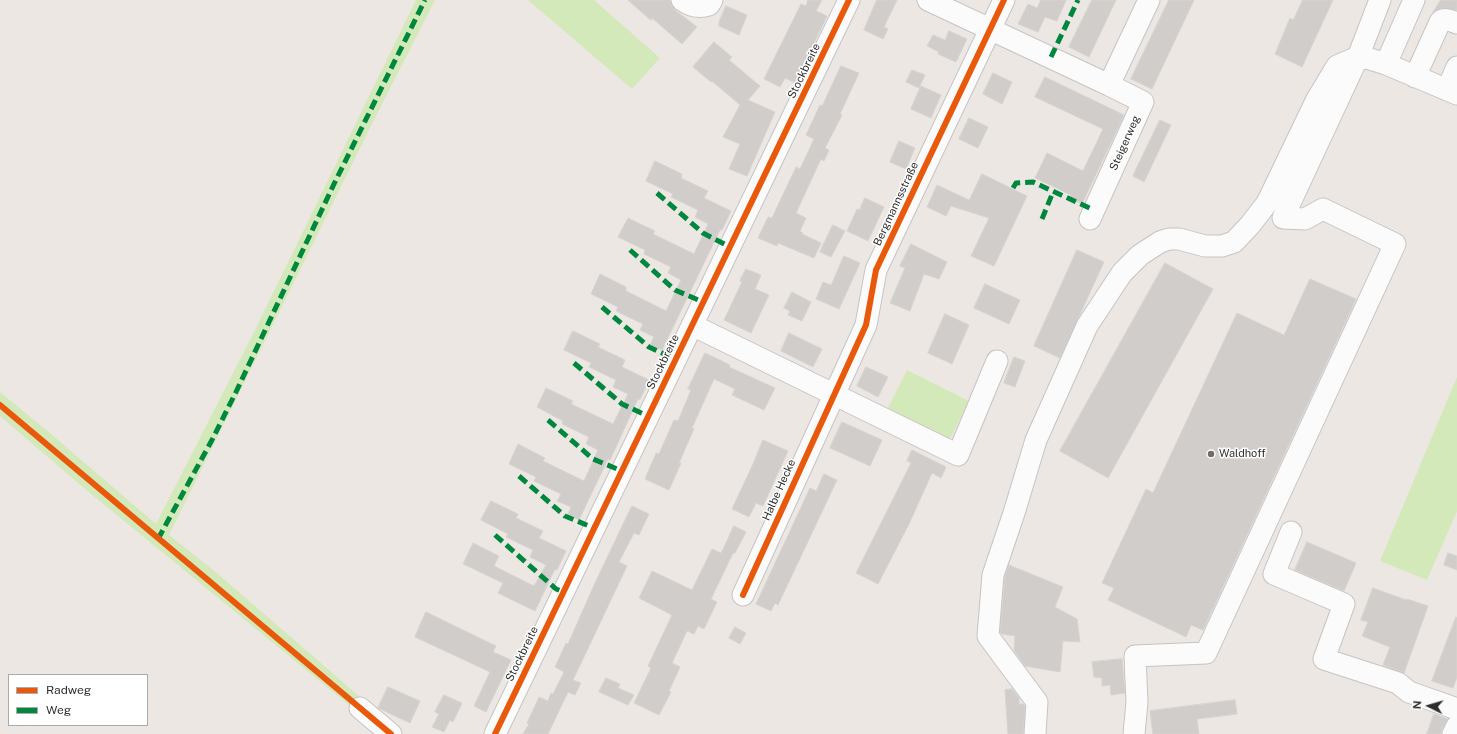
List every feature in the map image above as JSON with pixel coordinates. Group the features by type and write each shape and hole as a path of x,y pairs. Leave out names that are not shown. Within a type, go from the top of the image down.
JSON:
{"street":[{"path":"682,0 687,4 699,8 709,5 712,0"},
{"name":"Stockbreite","path":"495,734 849,0"},
{"path":"928,0 990,28"},
{"name":"Bergmannsstraße","path":"834,394 866,325 876,270 1004,0"},
{"path":"1109,85 1149,0"},
{"path":"1134,734 1138,702 1135,656 1206,653 1395,244 1323,209 1304,219 1283,218 1358,57 1380,0"},
{"path":"1386,64 1414,0"},
{"path":"1415,77 1440,22 1447,19 1457,23"},
{"name":"Steigerweg","path":"990,28 1143,102 1090,219"},
{"path":"1035,734 1037,702 988,636 993,575 1036,440 1087,326 1122,273 1140,255 1160,242 1169,239 1179,239 1205,246 1222,246 1234,242 1250,225 1267,203 1316,101 1337,66 1358,57 1370,59 1386,64 1452,92 1457,67"},
{"path":"692,325 958,455 997,361"},
{"name":"Halbe Hecke","path":"743,595 834,394"},
{"path":"1291,532 1274,574 1344,604 1324,659 1398,683 1409,692 1457,709"},
{"path":"360,708 391,734"},
{"path":"1453,734 1457,726"}],"green space":[{"path":"416,0 435,0 371,126 169,535 217,573 367,703 350,706 85,489 0,416 0,392 156,524 254,332"},
{"path":"528,0 594,0 660,58 632,89"},
{"path":"907,370 969,401 949,441 887,410"},
{"path":"1457,377 1457,511 1427,580 1380,561"}],"building":[{"path":"628,0 670,0 671,5 675,10 697,27 682,44 652,18 651,20"},
{"path":"808,0 822,0 816,11 827,16 795,83 785,78 780,87 764,79 801,4 806,6"},
{"path":"877,0 897,0 884,27 888,29 883,39 864,30"},
{"path":"1041,0 1066,0 1057,21 1045,17 1038,32 1018,24 1028,4 1037,8"},
{"path":"1092,0 1116,0 1089,57 1069,47"},
{"path":"1169,0 1194,0 1152,89 1131,79"},
{"path":"1303,0 1333,0 1302,67 1275,54 1290,18 1293,20"},
{"path":"1441,0 1457,0 1457,10 1443,8 1433,12"},
{"path":"726,6 747,15 739,35 719,26 719,22"},
{"path":"949,31 967,39 956,62 938,54 939,52 927,46 933,35 945,40"},
{"path":"714,42 732,57 729,60 760,86 748,100 775,112 747,176 729,169 740,144 723,137 740,105 693,67"},
{"path":"841,66 859,73 840,114 842,115 825,148 829,150 824,161 821,159 796,213 806,218 800,231 803,233 802,234 821,243 814,258 778,243 777,246 758,238 768,217 772,218 796,167 800,169 814,139 806,135"},
{"path":"912,70 925,75 919,88 906,82"},
{"path":"993,73 1012,82 1002,104 983,94"},
{"path":"1045,77 1124,115 1082,204 1070,198 1071,195 1035,178 1047,153 1083,171 1103,129 1035,97"},
{"path":"921,86 941,95 931,118 911,109"},
{"path":"969,118 988,127 978,148 959,139"},
{"path":"1160,120 1171,125 1144,182 1133,176"},
{"path":"899,141 915,148 906,169 890,162"},
{"path":"655,161 682,174 681,178 708,191 704,198 731,211 722,230 720,230 662,350 650,345 654,337 640,330 643,324 616,311 618,307 591,294 600,274 626,287 626,291 666,311 681,280 668,273 671,267 644,254 645,250 618,237 628,218 655,231 653,234 694,254 708,224 695,217 698,210 671,197 673,194 646,181"},
{"path":"982,174 1027,196 994,266 971,256 989,218 951,206 946,216 927,207 937,185 969,200"},
{"path":"865,198 884,207 868,241 847,231 857,209 859,210"},
{"path":"833,225 845,231 831,257 820,252"},
{"path":"911,244 947,262 939,279 924,274 910,311 890,303 905,268 900,266"},
{"path":"1077,250 1104,262 1060,358 1034,346"},
{"path":"844,256 860,263 839,309 816,299 823,282 831,285"},
{"path":"1165,263 1213,289 1108,478 1060,451"},
{"path":"746,269 761,275 755,289 769,295 751,333 724,320 742,282 740,281"},
{"path":"1310,279 1356,299 1203,630 1191,625 1186,637 1108,600 1114,588 1102,583 1146,489 1153,493 1237,313 1284,335"},
{"path":"985,284 1020,300 1009,324 974,308"},
{"path":"792,292 811,302 802,321 788,315 790,311 784,308"},
{"path":"945,314 969,325 952,364 928,353"},
{"path":"573,331 600,344 598,347 625,360 622,367 649,380 640,400 638,399 610,460 608,459 579,520 568,514 571,507 557,501 561,494 534,481 536,477 509,464 518,444 545,458 543,461 584,481 598,450 586,444 589,437 562,424 563,421 537,407 546,388 573,401 571,404 613,424 628,394 613,387 616,380 589,367 591,363 564,350"},
{"path":"789,333 822,349 813,367 781,351"},
{"path":"705,353 730,365 729,367 775,388 764,410 732,395 735,389 714,379 692,428 694,429 669,490 645,479 656,453 659,454 674,420 678,421 691,390 688,389"},
{"path":"1014,357 1025,361 1015,387 1004,383"},
{"path":"866,367 888,377 878,397 857,386"},
{"path":"842,422 882,440 870,466 830,448"},
{"path":"763,440 788,451 763,506 756,503 749,517 732,509"},
{"path":"912,450 946,467 941,478 932,473 909,524 878,584 856,573 911,463 907,461"},
{"path":"824,474 837,480 778,605 775,603 771,611 756,604 810,488 816,491"},
{"path":"491,501 518,514 516,518 543,531 539,538 566,551 557,570 555,569 535,611 498,593 503,583 463,564 473,543 499,556 494,566 534,586 546,565 530,557 533,550 506,537 508,534 481,520"},
{"path":"632,506 649,514 639,535 634,533 619,562 627,566 573,680 581,683 575,695 568,692 548,734 523,734 529,724 527,723 539,697 548,701 551,693 553,694 564,672 555,667 566,643 568,644"},
{"path":"734,526 746,532 735,553 733,553 711,599 717,602 704,629 698,626 694,634 687,631 672,663 680,667 669,691 671,692 659,715 634,703 651,668 648,666 672,615 639,598 652,571 692,590 712,549 721,553"},
{"path":"1307,542 1356,563 1344,591 1295,570"},
{"path":"1448,553 1457,556 1457,570 1444,565"},
{"path":"1009,565 1063,587 1055,607 1077,619 1080,642 1063,641 1060,672 1025,666 1014,650 1015,636 1002,634 1000,632 1005,577"},
{"path":"1373,588 1428,606 1404,673 1383,665 1390,647 1362,636 1368,622 1361,620"},
{"path":"426,612 496,646 493,652 511,660 486,712 474,706 490,672 415,637"},
{"path":"1456,617 1457,677 1453,688 1432,681"},
{"path":"735,627 746,633 740,644 729,638"},
{"path":"1122,659 1125,693 1111,695 1110,685 1102,686 1102,678 1094,677 1092,662"},
{"path":"606,678 620,684 618,688 634,695 628,705 599,692"},
{"path":"388,687 420,701 410,723 378,708"},
{"path":"1012,689 1019,698 1019,704 1023,704 1025,706 1023,734 1008,734 1005,690"},
{"path":"444,695 462,703 453,722 450,720 444,732 432,727 439,714 435,712"},
{"path":"1235,700 1237,714 1197,719 1199,734 1153,734 1150,711"},
{"path":"1434,714 1448,719 1442,729 1441,734 1427,734"}],"marked path":[{"path":"158,539 212,440 236,392 334,184 425,0"},
{"path":"1051,57 1078,0"},
{"path":"1013,188 1016,183 1033,182 1094,210"},
{"path":"1042,219 1053,192"},
{"path":"657,193 703,233 730,247"},
{"path":"630,250 675,290 703,302"},
{"path":"602,307 649,347 675,359"},
{"path":"574,363 622,404 648,416"},
{"path":"548,420 593,459 622,471"},
{"path":"519,476 565,516 594,528"},
{"path":"495,535 556,589 564,592"}],"cycle path":[{"path":"495,734 849,0"},
{"path":"743,595 866,325 876,270 1004,0"},
{"path":"0,405 391,734"}],"place":[{"name":"Waldhoff","path":"1211,454"}]}
